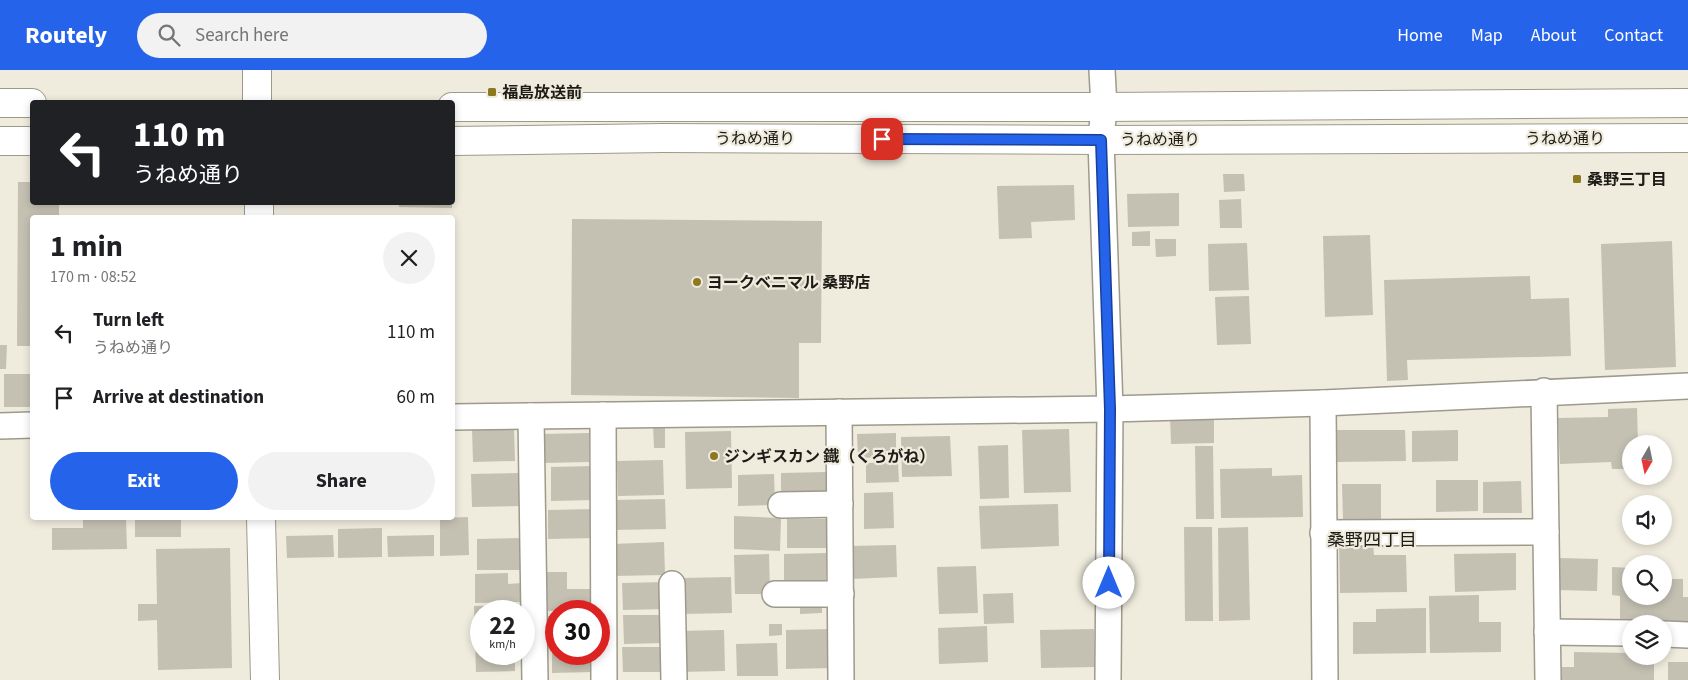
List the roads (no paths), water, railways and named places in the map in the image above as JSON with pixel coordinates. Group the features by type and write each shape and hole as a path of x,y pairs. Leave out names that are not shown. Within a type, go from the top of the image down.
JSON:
{"street":[{"path":"257,70 257,100"},
{"path":"1102,70 1104,107 1101,140 1110,409 1108,680"},
{"path":"0,103 30,103"},
{"name":"うねめ通り","path":"455,107 1104,107 1688,103"},
{"name":"うねめ通り","path":"455,141 663,138 1101,140 1688,138"},
{"path":"0,141 30,141"},
{"path":"455,417 1110,409 1323,404 1544,391 1688,386"},
{"path":"1544,391 1548,680"},
{"path":"1323,404 1325,680"},
{"path":"838,412 842,680"},
{"path":"603,415 604,680"},
{"path":"532,416 535,680"},
{"path":"0,426 30,425"},
{"path":"781,505 840,504"},
{"path":"261,520 265,680"},
{"path":"1324,533 1546,532"},
{"path":"672,584 674,680"},
{"path":"775,594 841,594"},
{"path":"1547,632 1622,634"},
{"path":"1672,634 1688,635"}],"place":[{"name":"福島放送前","path":"492,92"},
{"name":"桑野三丁目","path":"1577,179"},
{"name":"ヨークベニマル 桑野店","path":"697,282"},
{"name":"ジンギスカン 鐡（くろがね）","path":"714,456"}],"district":[{"name":"桑野四丁目","path":"1372,540"}]}
